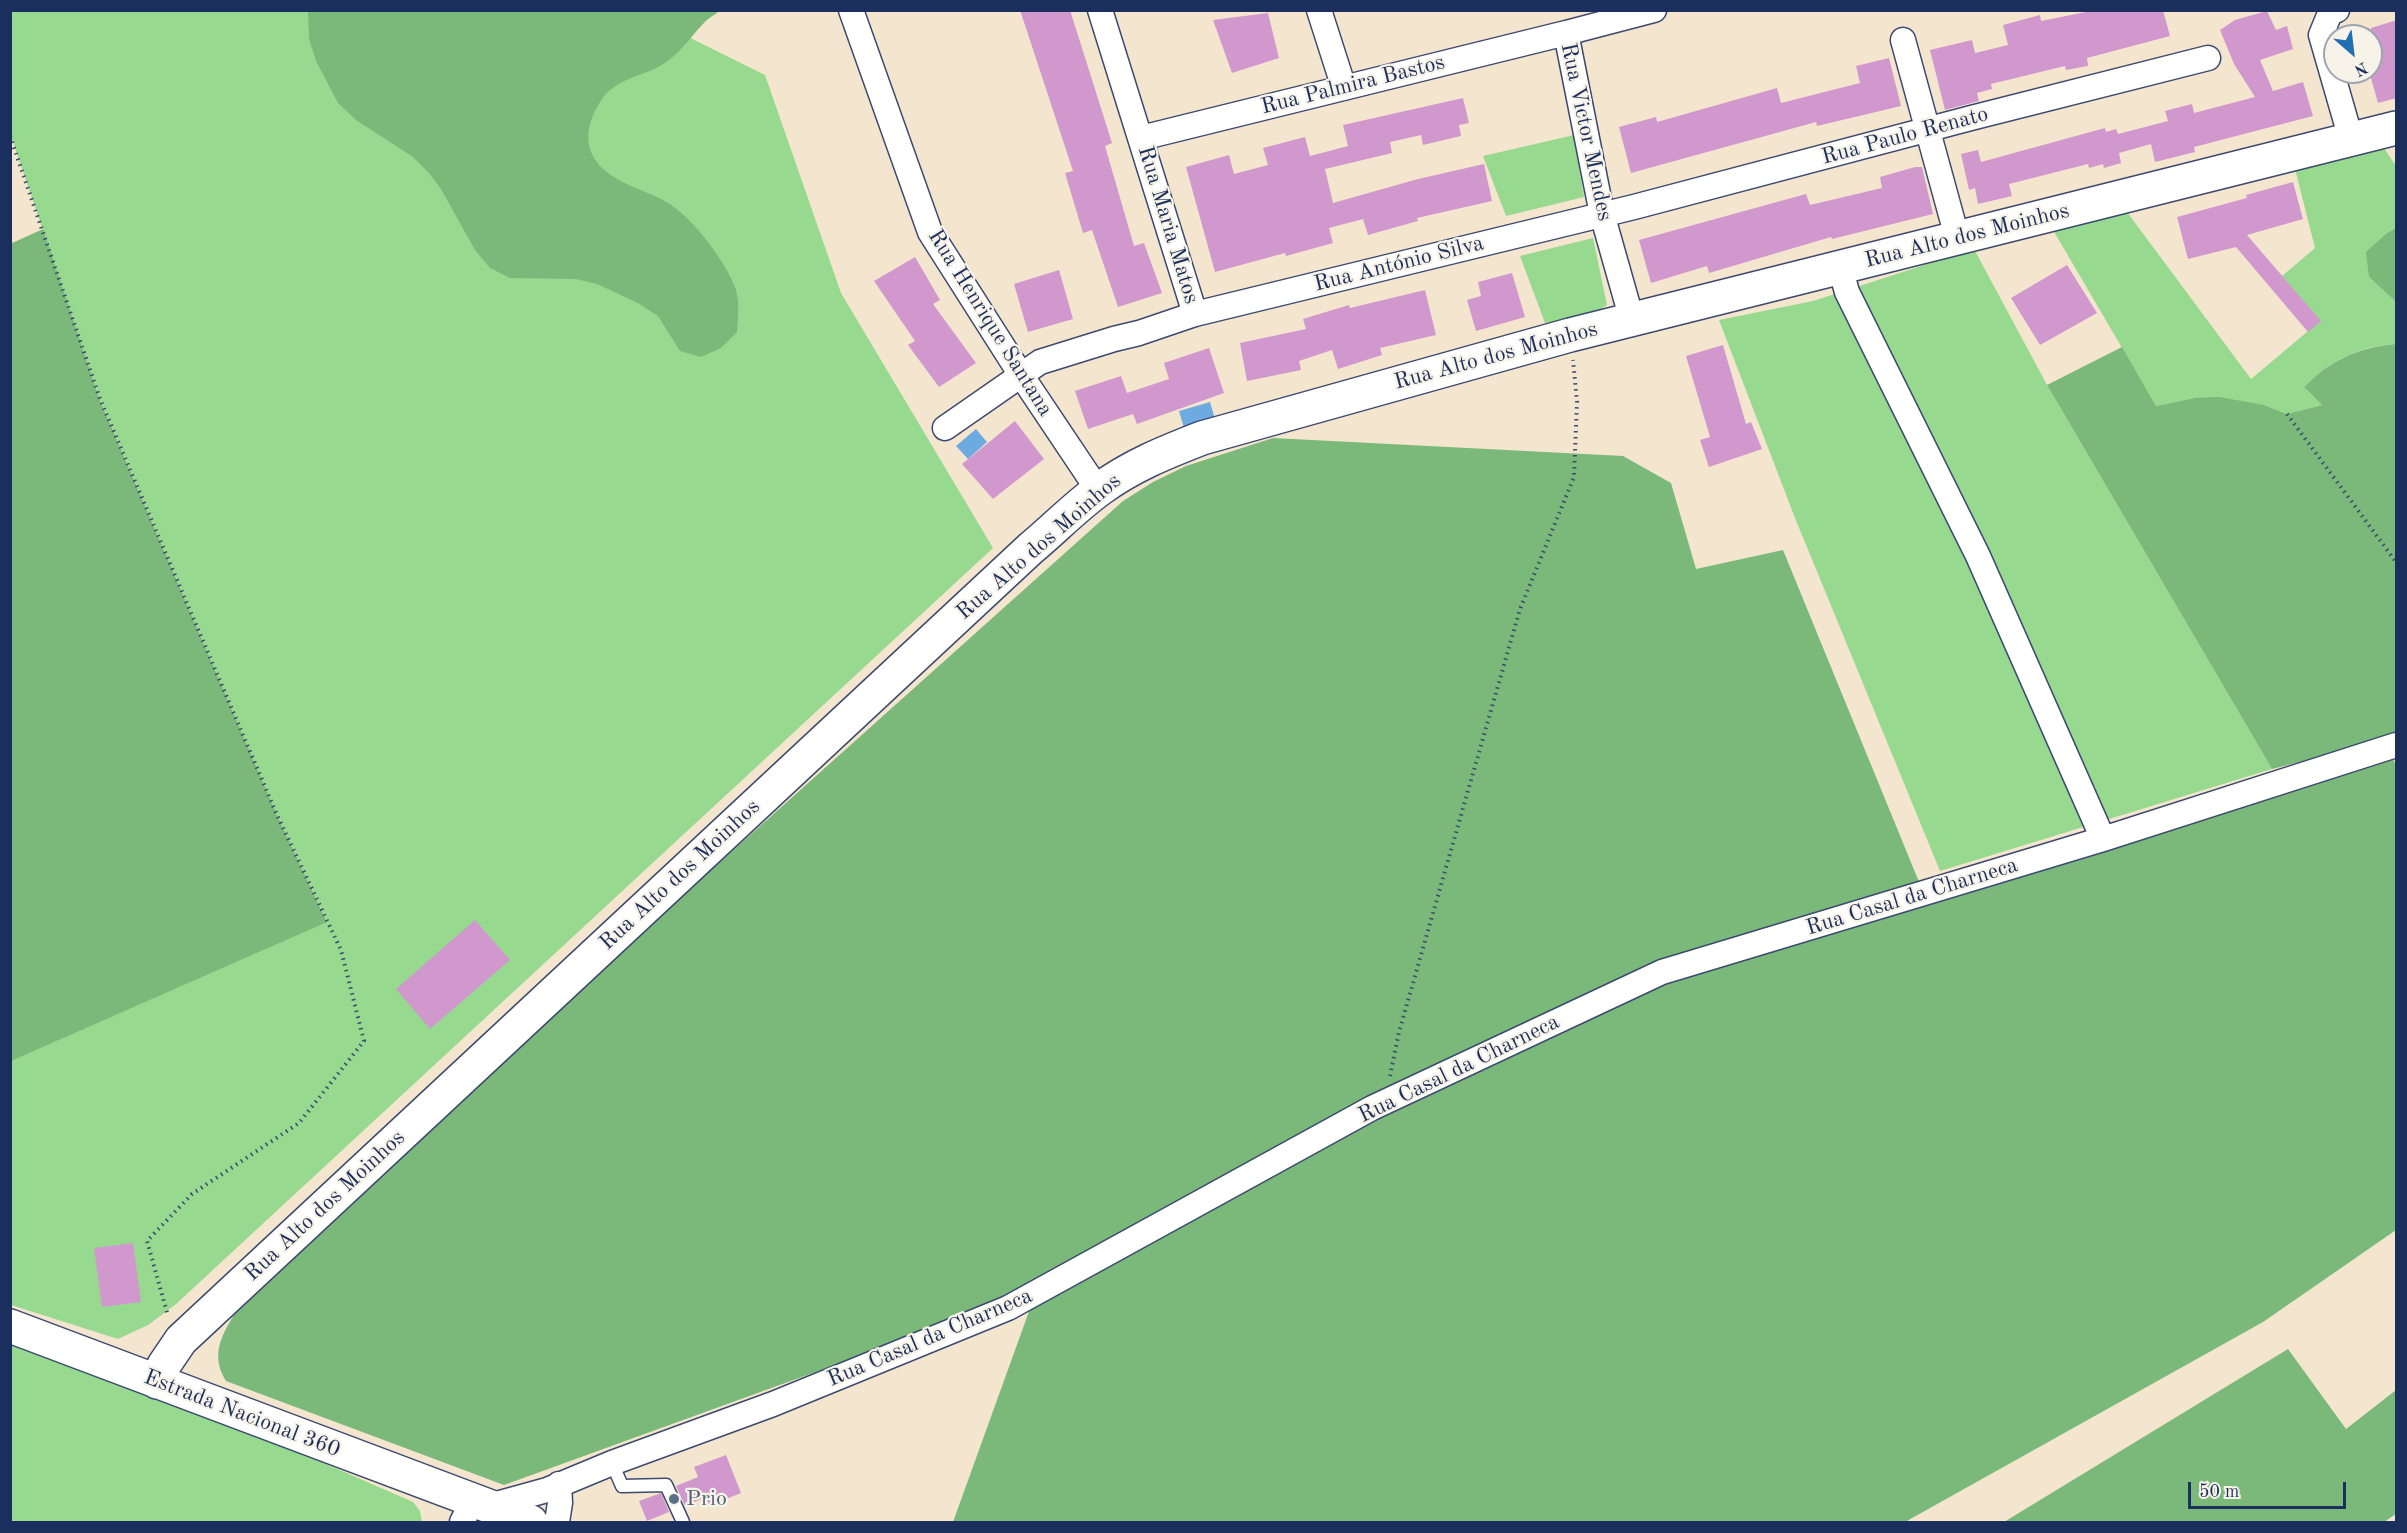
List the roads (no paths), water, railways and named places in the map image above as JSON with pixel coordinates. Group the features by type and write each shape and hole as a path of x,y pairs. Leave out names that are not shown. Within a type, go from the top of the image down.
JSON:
{"street":[{"name":"Rua Henrique Santana","path":"851,10 930,232 1098,490"},
{"name":"Rua Maria Matos","path":"945,428 1040,362 1195,314 1100,10"},
{"path":"1319,10 1344,88"},
{"name":"Rua Victor Mendes","path":"1632,320 1602,214 1566,33 1654,10"},
{"path":"2337,10 2330,13 2321,35 2351,139"},
{"name":"Rua Palmira Bastos","path":"1141,138 1566,33"},
{"path":"1903,40 1957,237"},
{"name":"Rua Paulo Renato","path":"1602,214 2208,58"},
{"name":"Rua Alto dos Moinhos","path":"157,1382 164,1365 181,1340 1021,558 1098,490 1132,468 1202,438 1570,335 2397,128"},
{"name":"Rua António Silva","path":"1195,314 1602,214"},
{"path":"1840,267 1847,292 1978,556 2103,839"},
{"name":"Rua Casal da Charneca","path":"475,1510 553,1487 772,1404 1008,1308 1385,1103 1662,972 2103,839 2397,746"},
{"name":"Estrada Nacional 360","path":"10,1326 157,1382 475,1510 538,1522"},
{"path":"538,1522 531,1509 553,1487"}],"lane":[{"path":"612,1463 622,1486 666,1485 683,1522"}],"water":[{"path":"1210,402 1215,419 1184,428 1179,411"},
{"path":"976,429 987,442 968,459 956,446"}],"place":[{"name":"Prio","path":"674,1499"}]}
